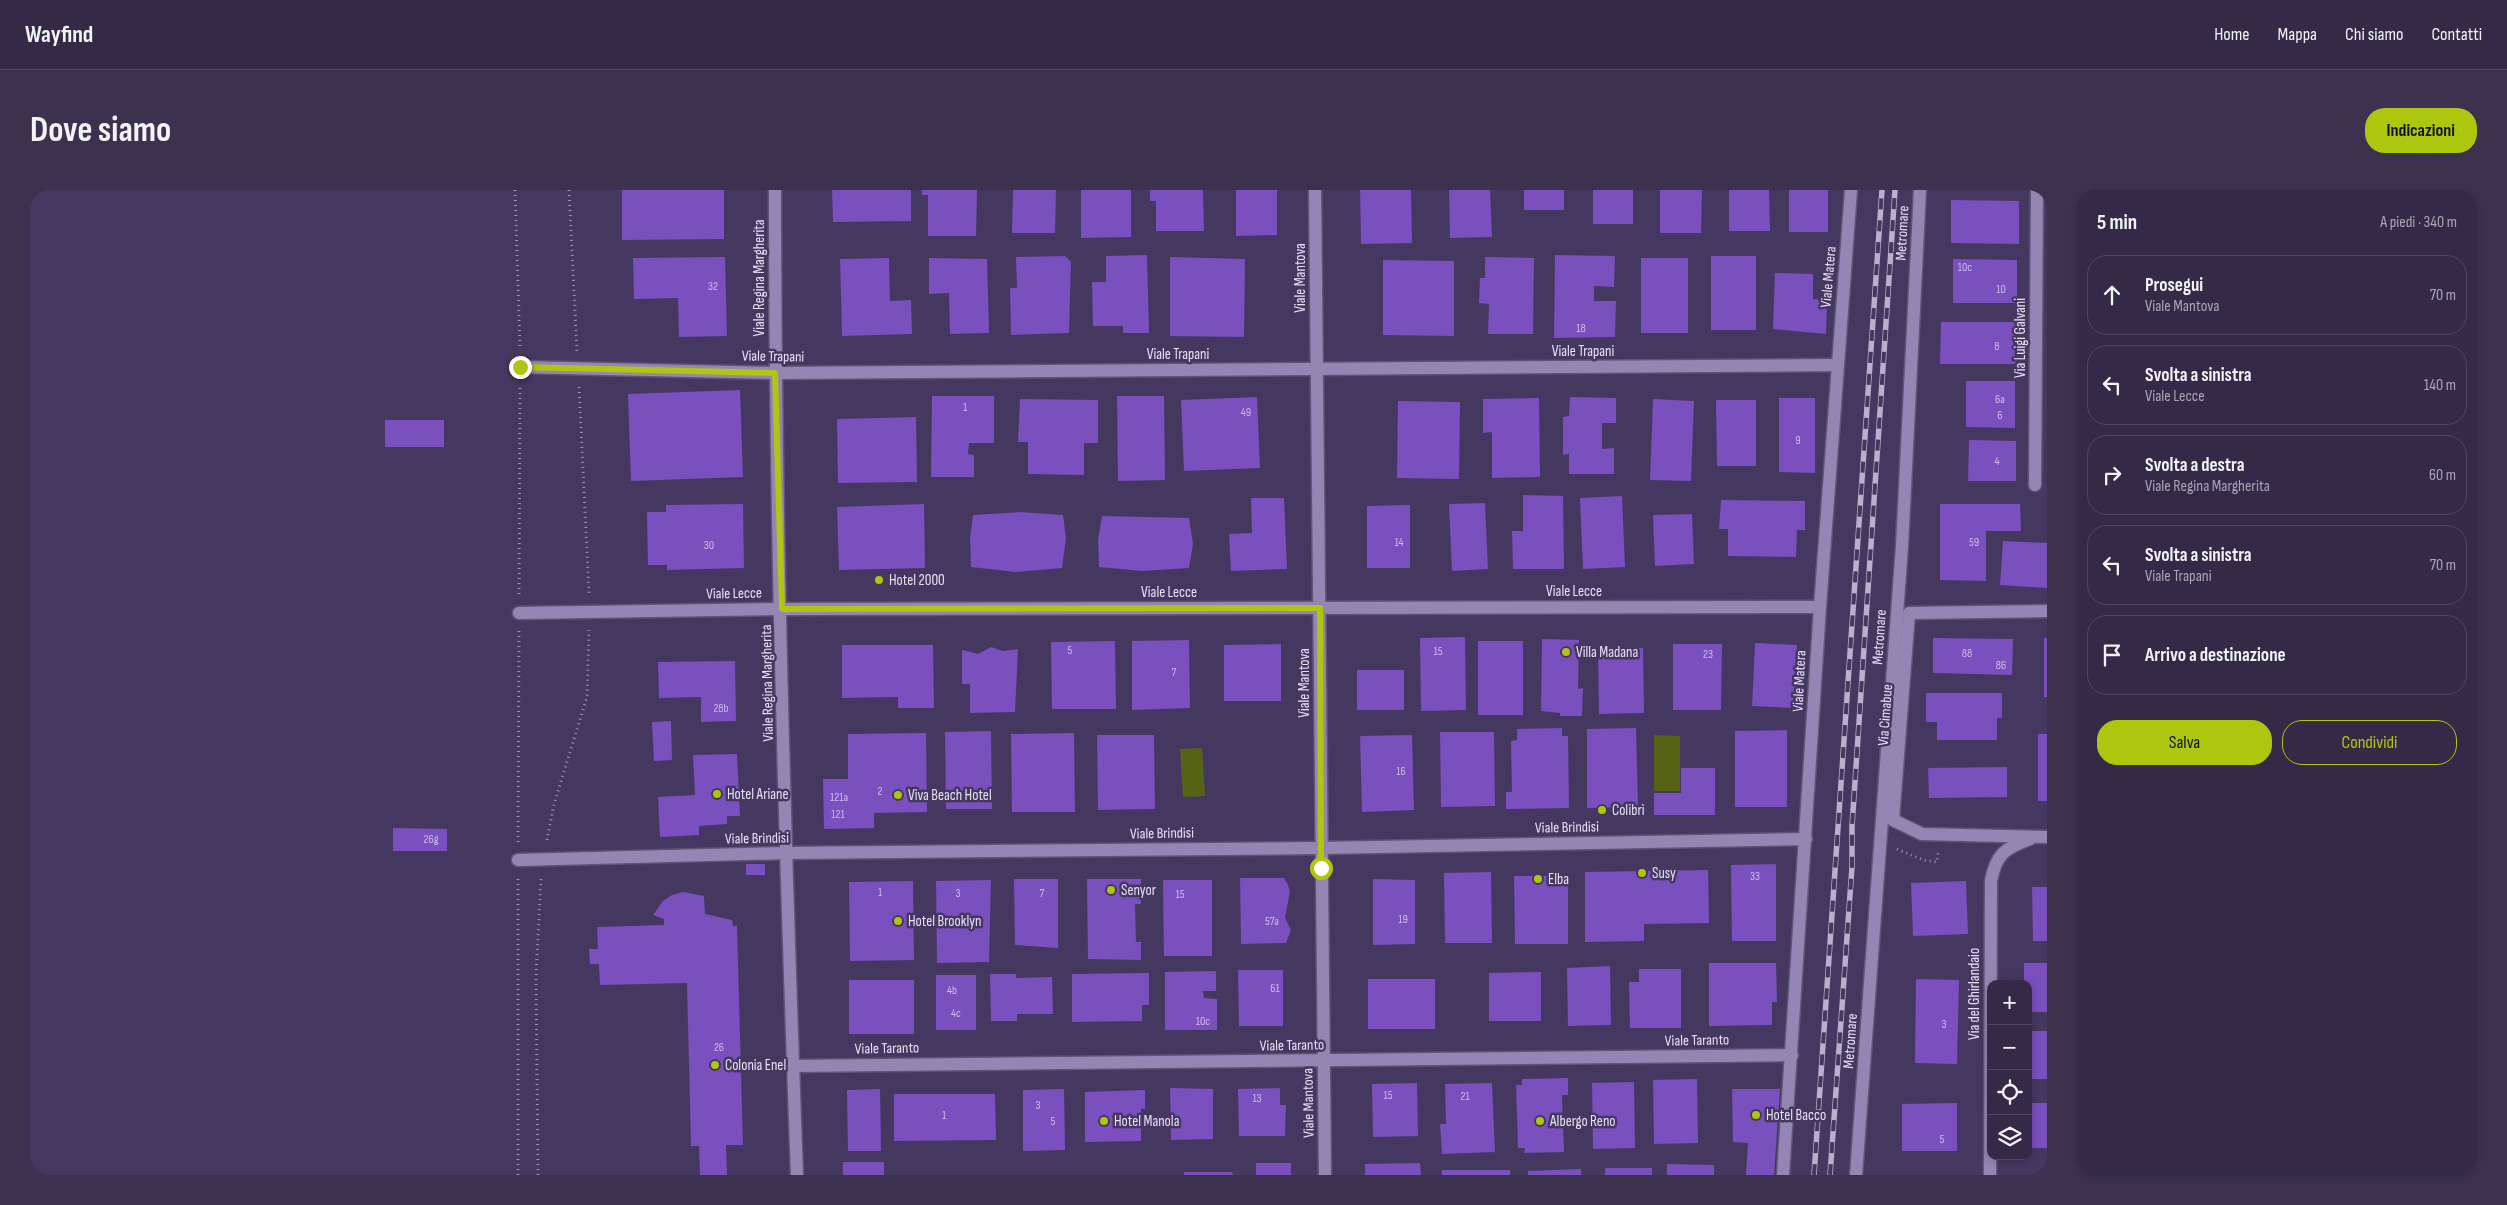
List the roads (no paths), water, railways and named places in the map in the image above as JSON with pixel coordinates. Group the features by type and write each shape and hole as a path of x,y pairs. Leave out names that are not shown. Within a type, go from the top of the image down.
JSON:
{"street":[{"name":"Viale Regina Margherita","path":"775,190 775,373 782,609 786,853 797,1175"},
{"name":"Viale Mantova","path":"1315,190 1325,1175"},
{"name":"Viale Matera","path":"1783,1175 1820,607 1851,190"},
{"name":"Metromare","path":"1856,1175 1902,536 1920,190"},
{"name":"Via Luigi Galvani","path":"2035,485 2038,190"},
{"name":"Viale Trapani","path":"520,367 775,373 1837,366"},
{"name":"Viale Lecce","path":"519,613 782,609 1820,607"},
{"name":"Via Cimabue","path":"2041,837 1922,834 1893,820 1908,612 2047,611"},
{"name":"Via del Ghirlandaio","path":"1990,1175 1991,881 1994,864 2002,853 2015,845 2041,837"},
{"name":"Viale Brindisi","path":"518,860 786,853 1321,848 1806,839"},
{"name":"Viale Taranto","path":"793,1066 1792,1055"}],"railway":[{"path":"1814,1175 1882,190"},
{"path":"1830,1175 1852,867 1852,826 1895,190"}],"place":[{"name":"Hotel 2000","path":"879,580"},
{"name":"Villa Madana","path":"1566,652"},
{"name":"Hotel Ariane","path":"717,794"},
{"name":"Viva Beach Hotel","path":"898,795"},
{"name":"Colibrì","path":"1602,810"},
{"name":"Susy","path":"1642,873"},
{"name":"Elba","path":"1538,879"},
{"name":"Senyor","path":"1111,890"},
{"name":"Hotel Brooklyn","path":"898,921"},
{"name":"Colonia Enel","path":"715,1065"},
{"name":"Hotel Bacco","path":"1756,1115"},
{"name":"Hotel Manola","path":"1104,1121"},
{"name":"Albergo Reno","path":"1540,1121"}]}
